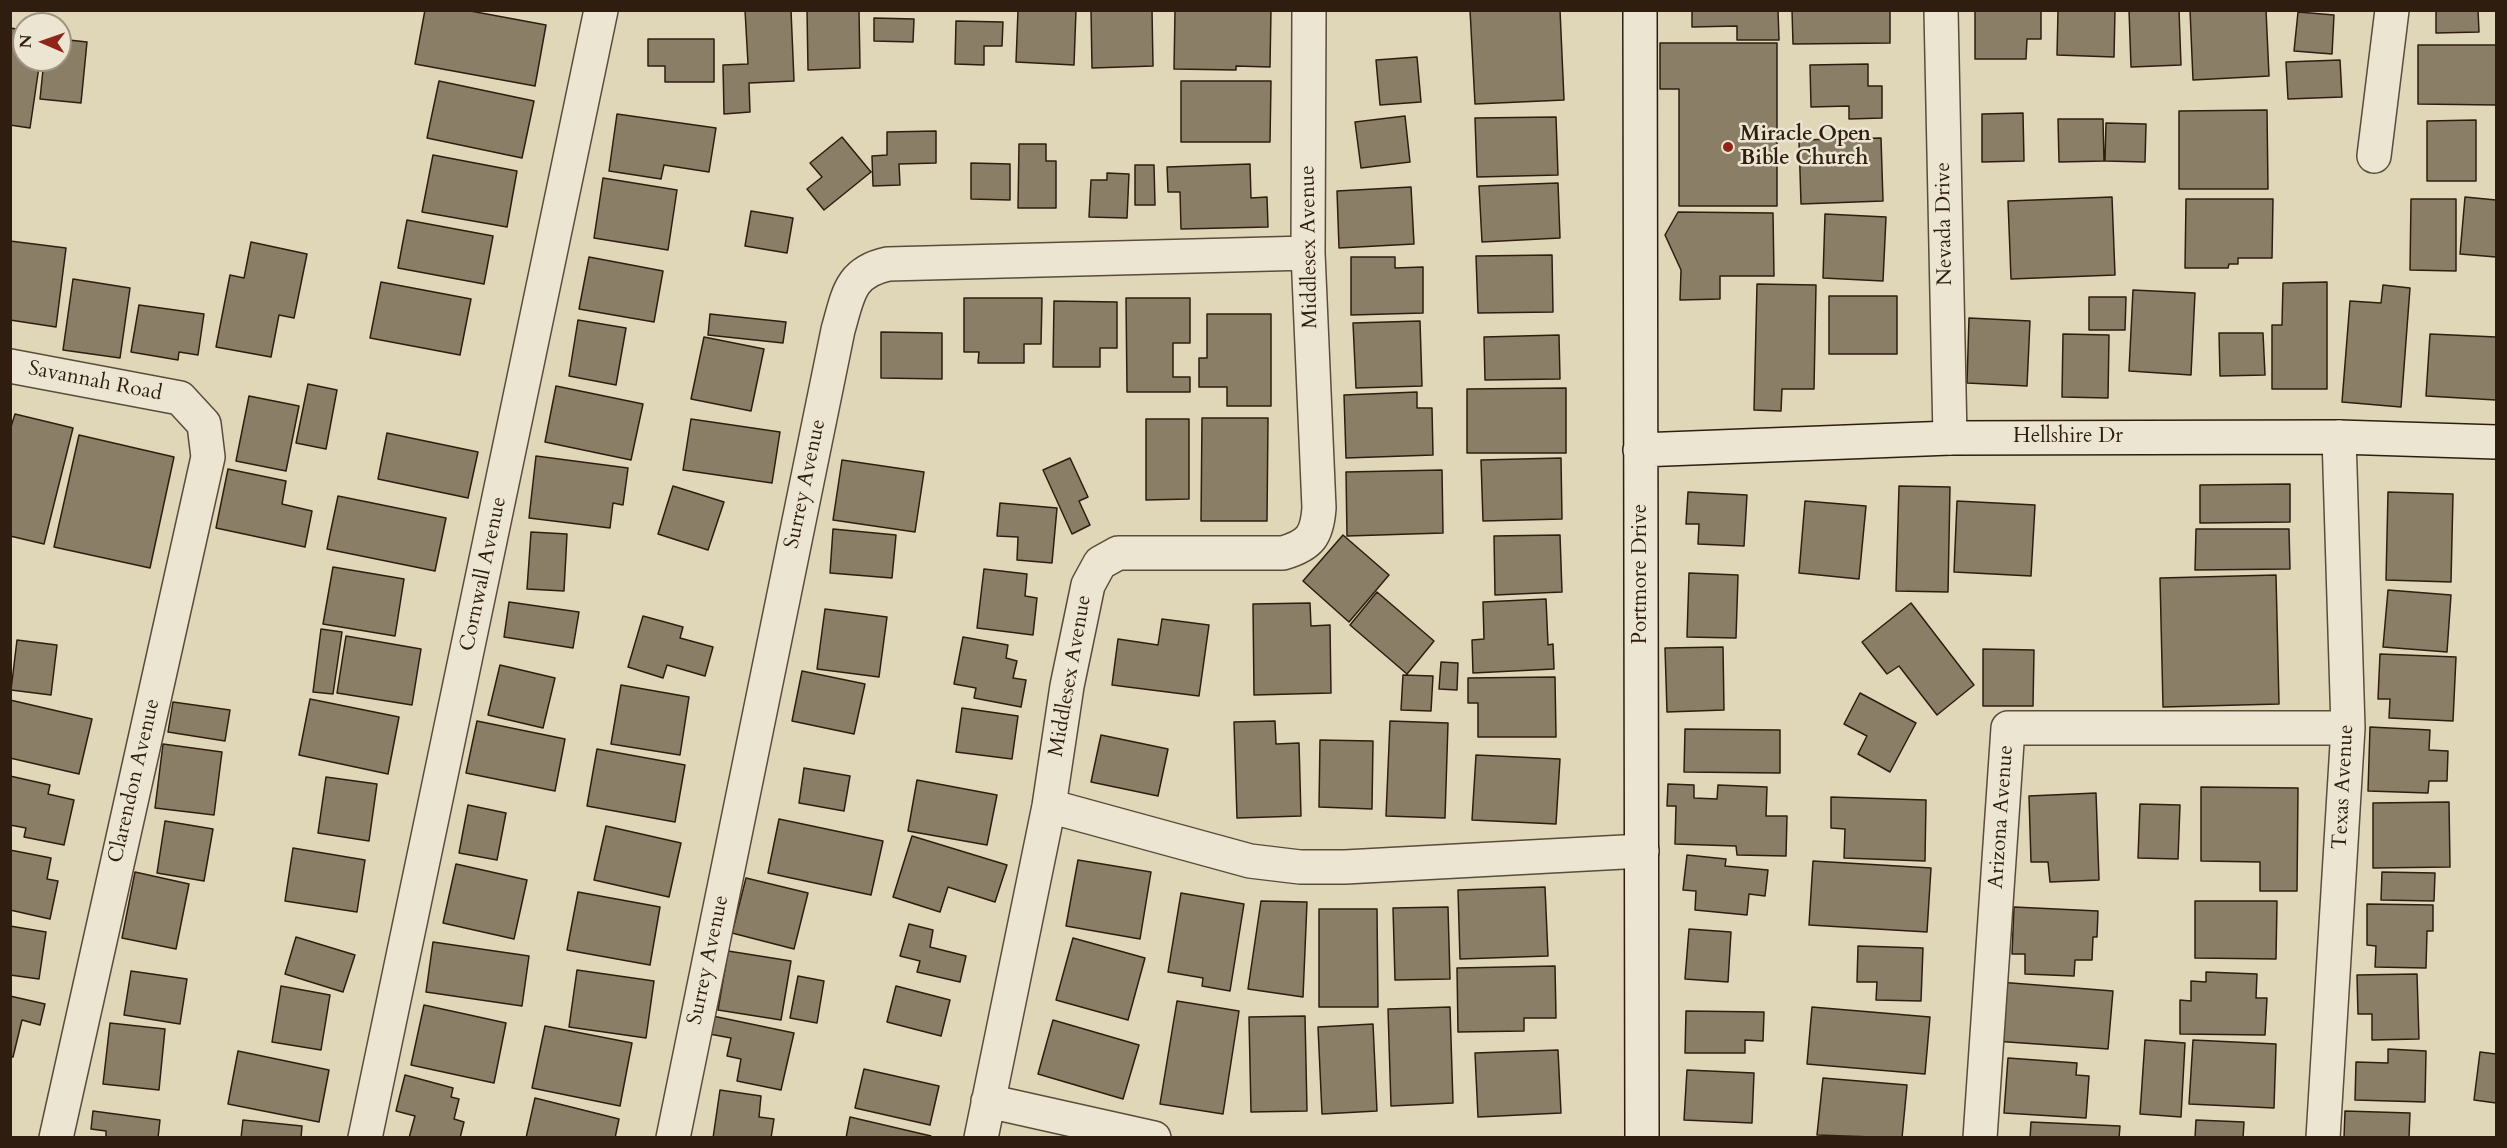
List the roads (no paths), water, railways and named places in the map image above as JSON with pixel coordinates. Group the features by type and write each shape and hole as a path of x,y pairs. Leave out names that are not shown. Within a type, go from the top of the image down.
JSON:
{"street":[{"name":"Cornwall Avenue","path":"365,1137 601,10"},
{"name":"Middlesex Avenue","path":"981,1137 1049,806 1077,632 1088,585 1100,563 1118,553 1126,552 1283,553 1298,549 1311,539 1318,525 1308,254 1309,10"},
{"name":"Portmore Drive","path":"1640,10 1642,1137"},
{"name":"Nevada Drive","path":"1941,10 1950,438"},
{"path":"2374,156 2392,10"},
{"name":"Surrey Avenue","path":"672,1137 837,330 856,279 870,268 888,264 1308,254"},
{"name":"Savannah Road","path":"10,366 180,398 204,424"},
{"name":"Clarendon Avenue","path":"56,1137 208,457 204,424"},
{"name":"Hellshire Dr","path":"1640,450 1950,438 2339,437 2496,442"},
{"name":"Texas Avenue","path":"2324,1137 2348,728 2339,437"},
{"name":"Arizona Avenue","path":"1980,1137 2008,728 2348,728"},
{"path":"1049,806 1250,861 1300,867 1345,867 1642,851"},
{"path":"988,1101 1154,1137"}],"place":[{"name":"Miracle Open Bible Church","path":"1728,147"}]}
